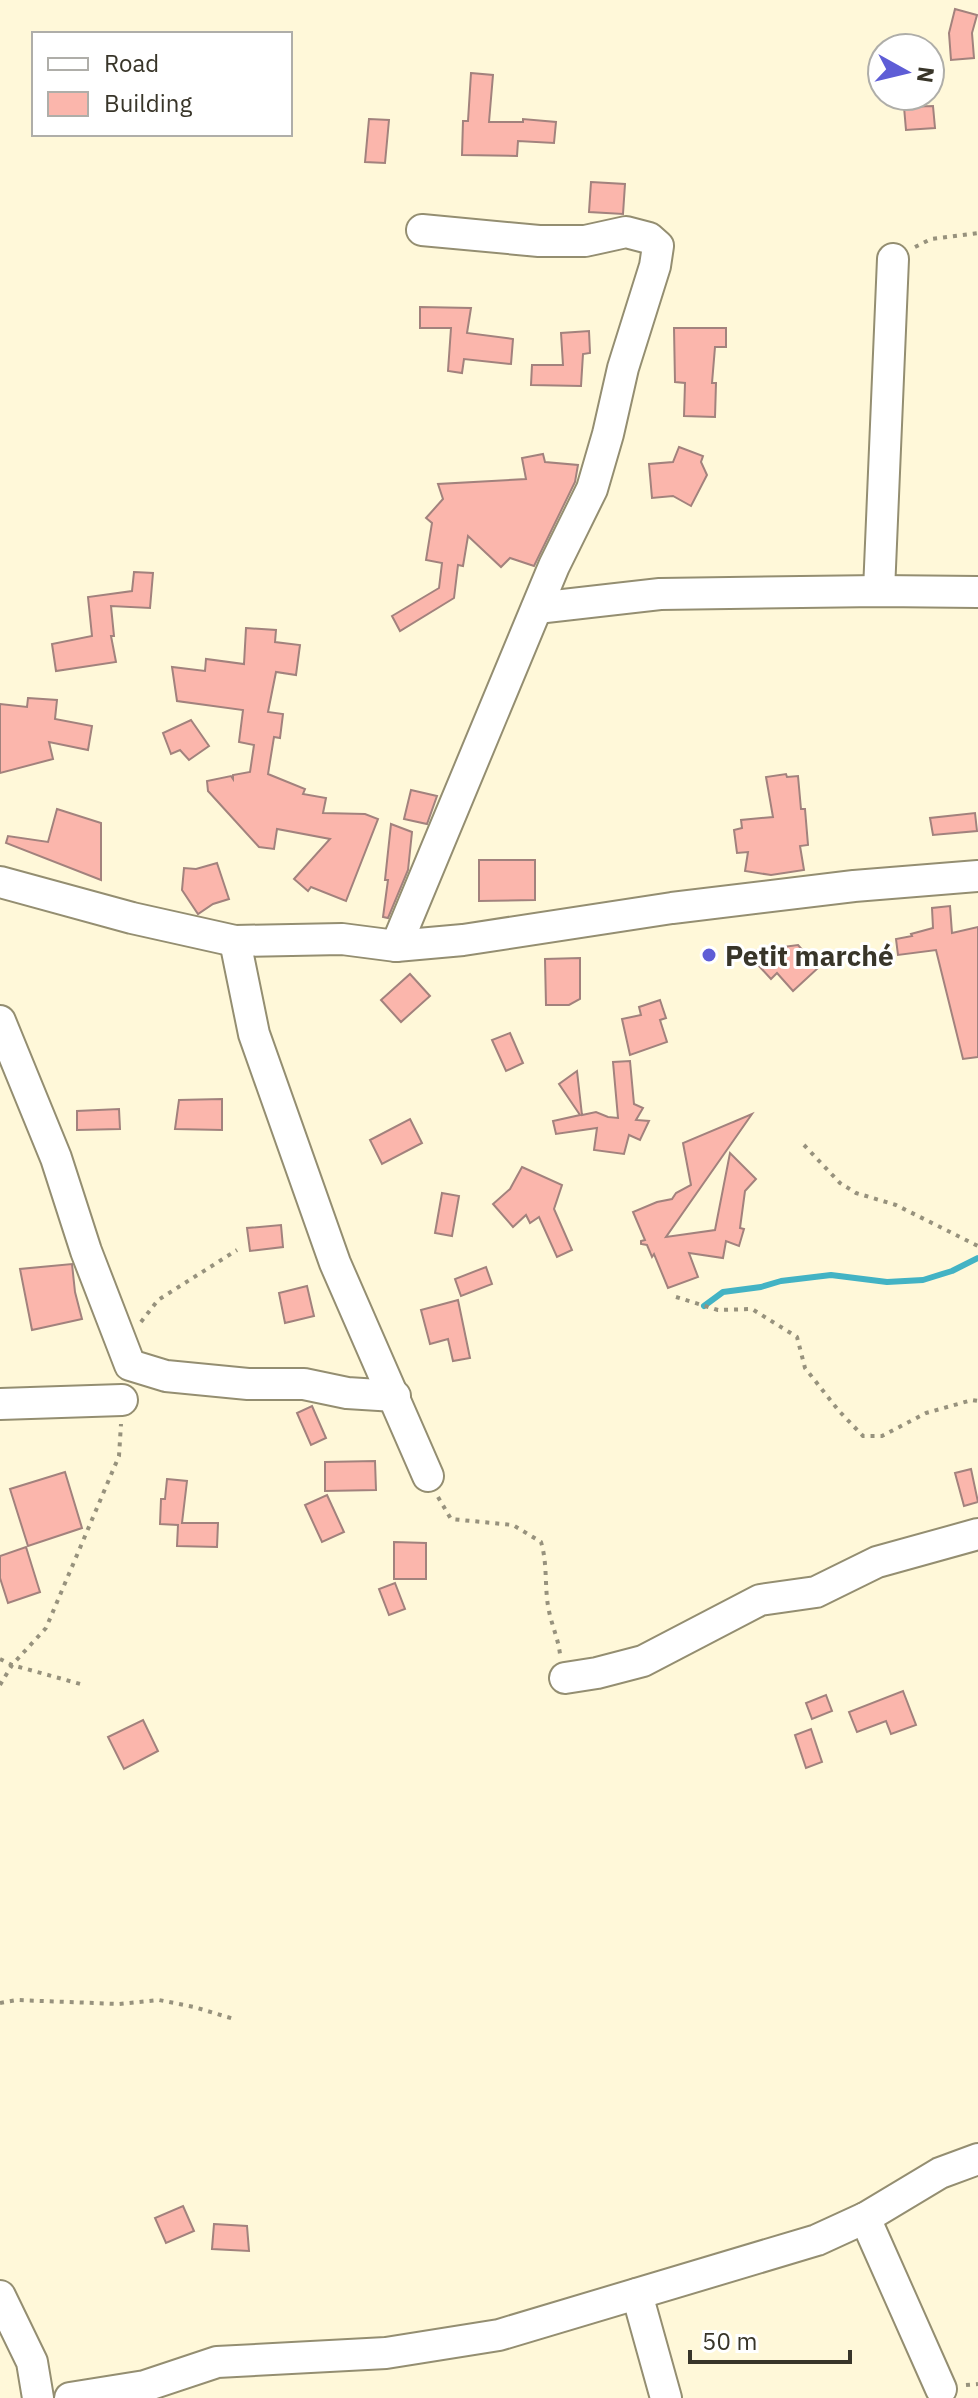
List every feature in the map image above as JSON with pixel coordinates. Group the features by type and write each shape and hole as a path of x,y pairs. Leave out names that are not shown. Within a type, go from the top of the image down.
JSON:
{"street":[{"path":"396,946 554,566 592,489 658,246 649,238 626,232 585,241 539,241 422,230"},
{"path":"879,591 893,259"},
{"path":"537,608 660,594 978,592"},
{"path":"0,882 132,918 235,941 342,939 396,946 463,940 809,891 978,876"},
{"path":"235,941 254,1034 335,1263 428,1476"},
{"path":"0,1021 56,1158 86,1251 130,1365 166,1376 248,1384 304,1384 347,1393 395,1396"},
{"path":"0,1404 122,1400"},
{"path":"565,1678 643,1661 760,1600 816,1592 877,1562 978,1534"},
{"path":"70,2398 145,2386 217,2362 386,2353 499,2335 817,2240 865,2218 940,2173 978,2159"},
{"path":"865,2218 941,2389"},
{"path":"637,2294 666,2398"},
{"path":"0,2296 32,2362 38,2398"}],"path":[{"path":"893,259 931,239 978,233"},
{"path":"804,1145 840,1183 856,1193 896,1205 978,1246"},
{"path":"130,1365 136,1328 158,1300 237,1250"},
{"path":"676,1297 718,1310 752,1309 797,1337 805,1368 863,1436 882,1436 926,1413 978,1401"},
{"path":"0,1685 12,1665 46,1628 119,1456 122,1400"},
{"path":"428,1476 451,1519 513,1525 541,1542 547,1560 549,1612 560,1651 560,1674 565,1678"},
{"path":"0,1659 84,1685"},
{"path":"0,2003 17,2000 119,2004 159,2000 234,2019"}],"building":[{"path":"955,9 977,15 972,33 974,58 951,60 949,33"},
{"path":"471,73 493,75 489,122 523,122 523,119 556,122 554,143 518,141 517,156 462,155 463,121 468,121"},
{"path":"904,112 934,112 935,128 906,130"},
{"path":"369,119 389,120 385,163 365,162"},
{"path":"591,182 625,184 623,214 589,212"},
{"path":"420,307 471,308 467,333 513,339 511,364 464,359 462,373 448,371 451,328 420,328"},
{"path":"674,328 726,328 726,347 715,347 712,383 716,383 715,417 684,416 685,383 675,382"},
{"path":"589,331 590,353 583,354 581,386 531,385 532,365 563,365 561,333"},
{"path":"679,447 703,456 701,462 707,475 691,506 673,496 652,498 649,464 673,462"},
{"path":"543,454 545,462 578,465 575,482 534,566 510,558 501,567 468,536 463,566 458,565 454,598 400,631 392,616 439,588 442,563 426,560 432,523 426,518 443,499 438,484 526,479 522,458"},
{"path":"134,572 153,573 150,608 111,606 114,636 111,636 116,662 56,671 52,644 92,636 88,597 132,591"},
{"path":"246,628 276,630 275,642 300,645 296,675 276,672 268,712 283,714 280,738 274,737 268,774 305,789 303,794 326,798 323,813 365,814 378,819 346,901 311,887 308,891 294,879 330,839 277,829 274,849 259,847 208,791 207,781 231,776 233,779 233,775 250,772 254,745 239,742 243,710 177,701 172,667 205,671 206,659 244,664"},
{"path":"28,698 57,700 55,719 92,726 88,750 49,742 53,759 0,773 0,704 27,707"},
{"path":"191,720 209,746 189,760 180,750 171,754 163,733"},
{"path":"786,774 787,777 798,776 801,809 805,809 808,845 800,846 804,870 771,875 745,871 748,852 737,853 734,830 742,828 741,820 773,817 766,777"},
{"path":"411,790 437,796 427,824 404,819"},
{"path":"57,809 101,823 101,880 6,843 8,836 48,842"},
{"path":"975,813 977,831 933,835 930,818"},
{"path":"391,824 412,832 408,870 388,918 383,917"},
{"path":"479,860 535,860 535,900 479,901"},
{"path":"217,863 229,899 213,904 198,914 182,890 184,868 196,869"},
{"path":"950,906 952,933 978,927 978,1057 963,1059 936,950 898,955 896,939 933,928 932,908"},
{"path":"798,945 818,968 793,991 777,973 771,979 746,952"},
{"path":"580,958 580,999 569,1005 546,1005 545,959"},
{"path":"410,974 430,996 401,1022 381,1000"},
{"path":"660,1000 666,1018 660,1020 667,1042 630,1055 622,1019 641,1015 639,1007"},
{"path":"510,1033 523,1063 506,1071 492,1040"},
{"path":"630,1061 634,1104 643,1108 636,1120 649,1121 640,1140 629,1135 624,1154 594,1150 597,1128 556,1134 553,1121 580,1115 559,1084 577,1071 582,1115 596,1112 618,1118 613,1062"},
{"path":"222,1099 222,1130 175,1129 179,1100"},
{"path":"119,1109 120,1129 77,1130 77,1111"},
{"path":"752,1114 666,1237 715,1230 730,1153 756,1179 745,1191 740,1228 744,1229 739,1246 726,1241 723,1258 689,1253 698,1277 668,1288 654,1254 652,1257 647,1245 641,1244 645,1240 633,1212 672,1199 676,1193 691,1185 683,1143"},
{"path":"410,1119 422,1143 382,1164 370,1140"},
{"path":"522,1167 562,1185 554,1209 572,1250 557,1257 539,1217 530,1223 526,1215 513,1227 493,1204 510,1189"},
{"path":"442,1193 459,1196 452,1236 435,1233"},
{"path":"281,1225 283,1247 250,1251 247,1228"},
{"path":"72,1264 82,1319 32,1330 20,1269"},
{"path":"486,1267 492,1284 461,1296 455,1279"},
{"path":"307,1286 314,1316 285,1323 279,1293"},
{"path":"458,1300 470,1358 453,1361 448,1339 430,1344 421,1310"},
{"path":"312,1406 326,1438 311,1445 297,1413"},
{"path":"375,1461 376,1490 325,1491 325,1462"},
{"path":"971,1469 978,1502 964,1506 955,1473"},
{"path":"65,1472 82,1528 28,1546 10,1489"},
{"path":"167,1479 187,1481 182,1523 218,1523 217,1547 177,1546 178,1525 160,1524 161,1499 165,1499"},
{"path":"327,1495 344,1532 322,1542 305,1505"},
{"path":"394,1542 426,1543 426,1579 394,1579"},
{"path":"26,1547 40,1592 8,1603 0,1578 0,1556"},
{"path":"395,1583 405,1609 389,1615 379,1589"},
{"path":"903,1691 916,1725 891,1734 886,1721 857,1732 849,1712"},
{"path":"826,1695 832,1711 812,1719 806,1703"},
{"path":"143,1720 158,1751 124,1769 108,1737"},
{"path":"811,1729 822,1762 806,1768 795,1735"},
{"path":"183,2206 194,2231 166,2243 155,2218"},
{"path":"214,2224 247,2226 249,2251 212,2249"}],"waterway":[{"path":"704,1306 723,1292 831,1275 887,1282 923,1280 952,1271 978,1258"}],"place":[{"name":"Petit marché","path":"709,955"}]}
